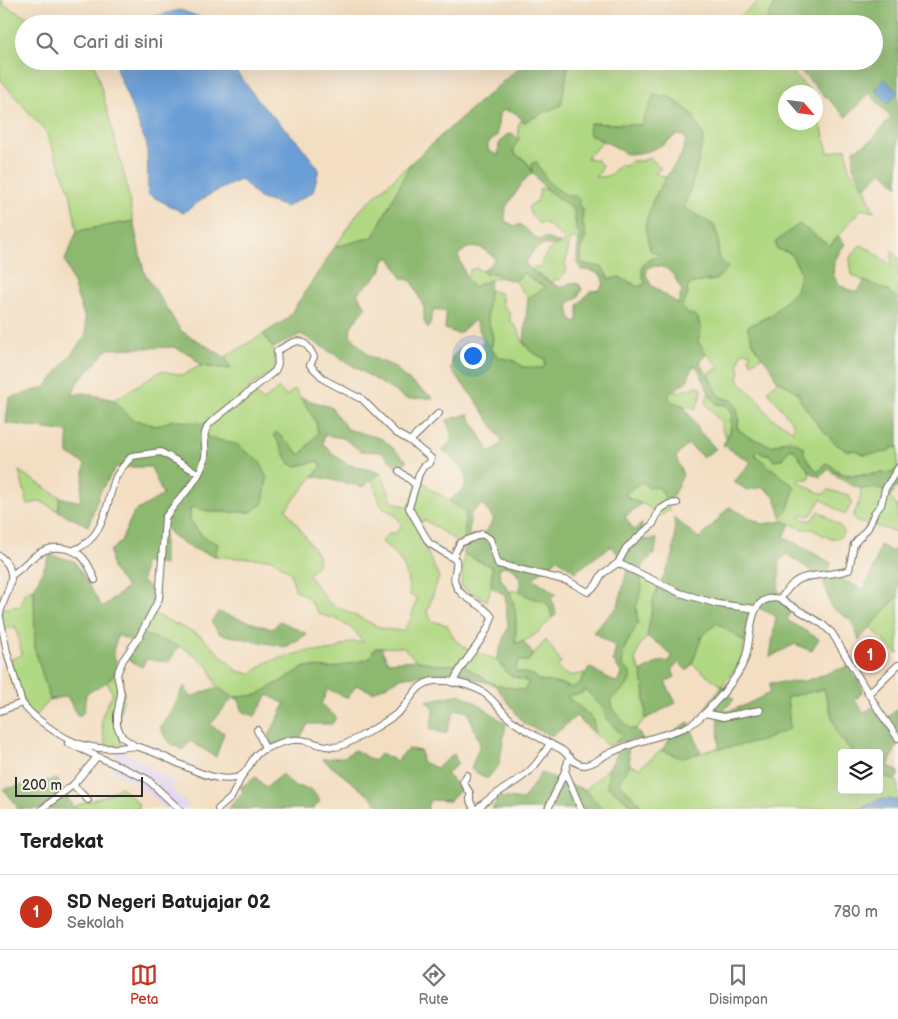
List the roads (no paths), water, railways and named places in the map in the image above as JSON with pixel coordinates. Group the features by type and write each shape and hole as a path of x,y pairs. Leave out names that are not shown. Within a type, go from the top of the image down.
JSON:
{"street":[{"path":"242,776 226,779 199,772 136,747 122,737 117,726 121,694 118,670 139,637 159,599 166,518 171,509 187,492 198,474 205,456 205,429 275,371 278,364 276,351 296,340 302,342 308,348 314,357 310,365 325,380 360,398 396,433 410,441 430,458 430,462 424,466 419,474 409,508 429,543 453,557 458,563 454,576 455,586 462,594 489,612 492,617 490,625 465,660 453,683"},
{"path":"410,441 439,413"},
{"path":"74,550 91,540 106,515 116,476 132,456 161,452 198,474"},
{"path":"780,599 794,582 801,578 841,573 848,570 854,544 868,528 882,505 885,489 898,468"},
{"path":"399,472 416,485"},
{"path":"453,557 460,543 482,534 490,539 498,564 568,581 588,592 596,585 602,574 618,563 626,548 653,524 659,510 669,504 677,503"},
{"path":"12,575 37,554 44,550 59,548 74,550 81,555 89,566 95,580"},
{"path":"0,556 6,561 12,575 10,588 0,615 7,652 22,703 69,744 147,779 179,809"},
{"path":"618,563 680,593 718,604 756,609"},
{"path":"218,809 231,798 256,754 265,748 293,740 338,746 376,727 397,713 412,694 424,684 436,681 475,688 484,693 508,717 530,733 565,752 569,758 579,764 587,765 624,745 690,726 705,713 735,678 744,662 748,649 750,624 756,609 767,600 780,599 822,624 832,633 898,738"},
{"path":"869,693 898,665"},
{"path":"0,711 22,703"},
{"path":"705,713 722,717 760,710"},
{"path":"257,730 265,748"},
{"path":"58,734 74,742 102,749 136,747"},
{"path":"467,775 463,782 470,793 470,800 476,809 488,798 531,770 550,744"},
{"path":"42,809 73,785 97,757"},
{"path":"548,809 569,758"},
{"path":"565,771 581,809"},
{"path":"73,785 88,800"}],"water":[{"path":"180,10 195,15 160,15"},
{"path":"235,70 262,105 298,142 319,169 313,192 286,207 259,198 241,179 209,195 183,213 148,194 147,145 117,71"},
{"path":"885,79 898,92 888,104 875,90"},
{"path":"889,799 898,801 898,809 860,809 877,800"}],"place":[{"name":"SD Negeri Batujajar 02","path":"870,655"}]}
